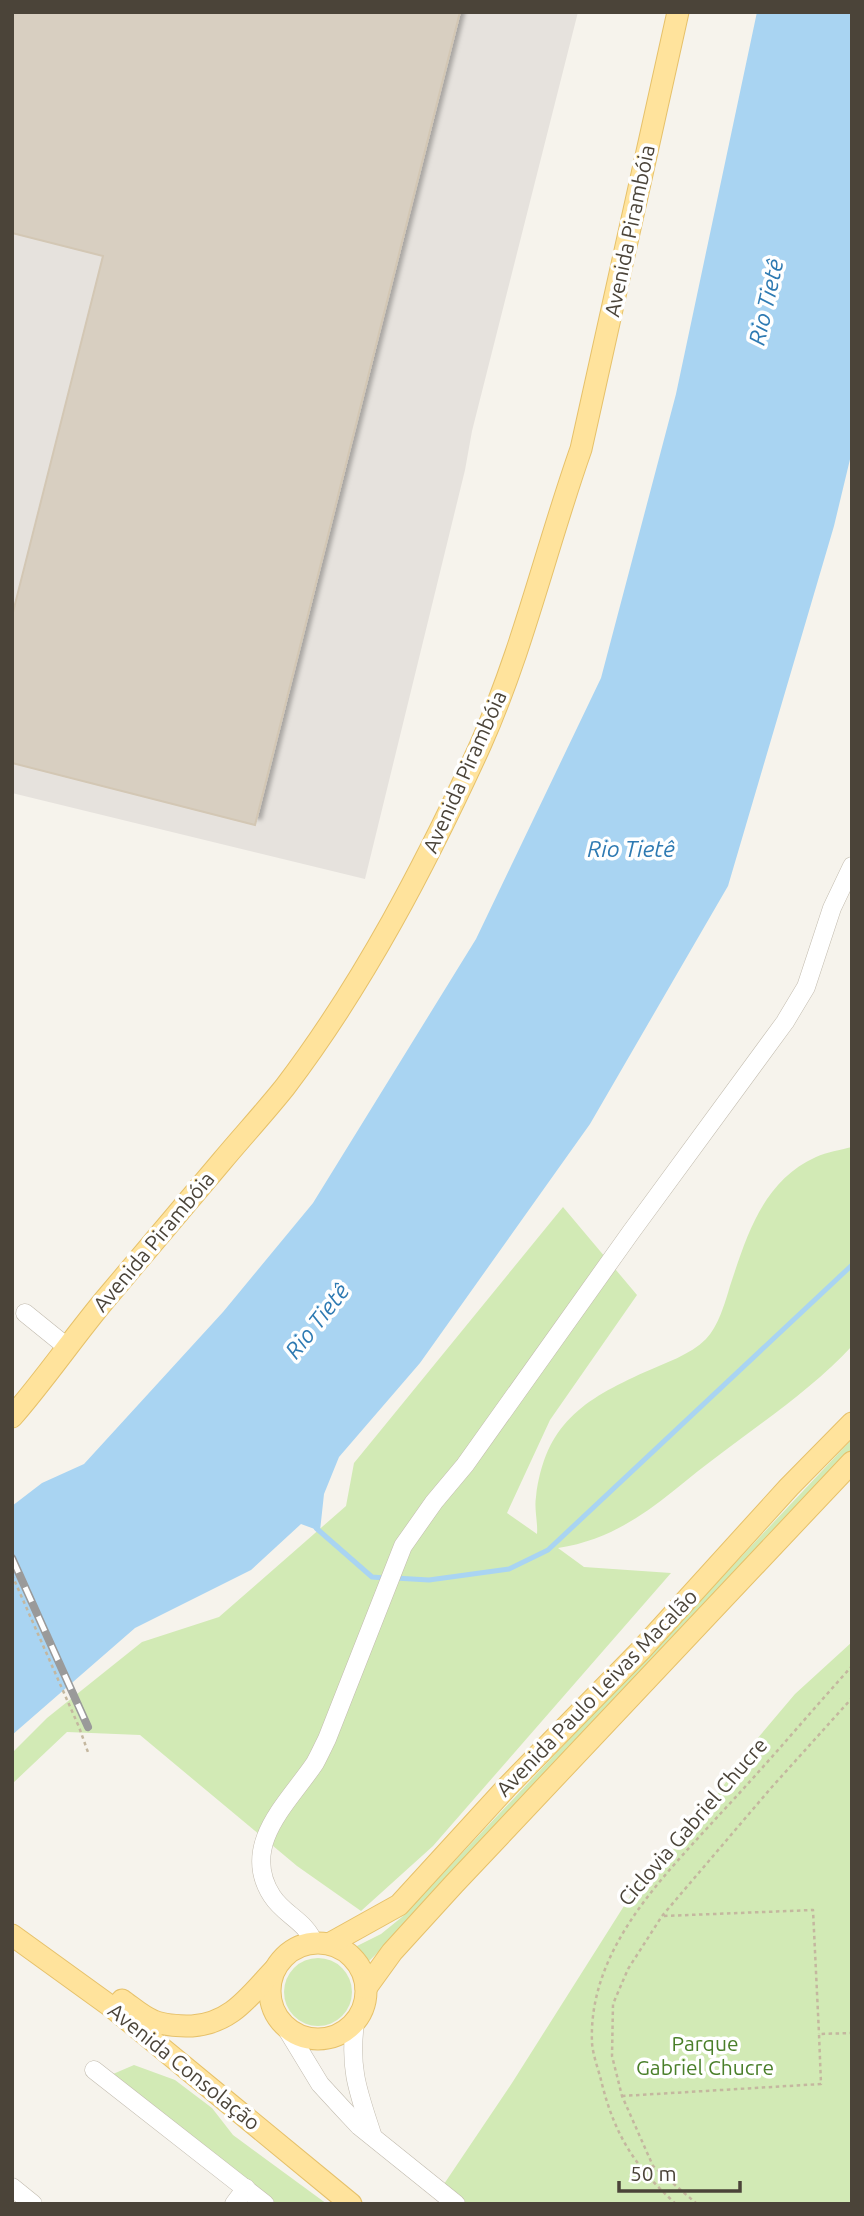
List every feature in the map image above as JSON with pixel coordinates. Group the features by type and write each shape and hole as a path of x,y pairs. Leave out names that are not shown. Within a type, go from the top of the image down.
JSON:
{"main road":[{"name":"Avenida Pirambóia","path":"12,1416 285,1087 338,1010 420,871 481,743 534,600 581,449 678,12"},
{"name":"Avenida Paulo Leivas Macalão","path":"321,1944 399,1905 507,1787 641,1650 789,1487 852,1423"},
{"name":"Avenida Paulo Leivas Macalão","path":"366,1987 392,1952 445,1894 852,1462"},
{"name":"Avenida Consolação","path":"12,1934 113,2008 351,2204"},
{"path":"84,1987 104,1988 153,2021 178,2026 208,2024 237,2009 286,1956 299,1947 321,1944 343,1950 355,1960 363,1973 366,1987 362,2012 355,2023 340,2034 322,2040 303,2037 286,2028 276,2014 271,1999 271,1983 277,1968"}],"street":[{"path":"321,1944 272,1896 262,1873 263,1846 273,1818 315,1762 327,1739 403,1546 434,1502 465,1465 785,1022 806,987 832,908 852,866"},
{"path":"25,1313 67,1347"},
{"path":"355,2023 352,2065 372,2134"},
{"path":"286,2028 320,2084 359,2126 456,2204"},
{"path":"94,2070 265,2204"},
{"path":"12,2187 33,2204"},
{"path":"234,2204 246,2188"}],"path":[{"path":"12,1575 89,1755"},
{"name":"Ciclovia Gabriel Chucre","path":"676,2204 649,2180 628,2149 609,2112 592,2045 593,2006 600,1984 631,1918 692,1843 852,1666"},
{"path":"697,2204 653,2166 622,2096 612,2056 613,2004 628,1969 662,1916 852,1698"},
{"path":"622,2096 821,2084 813,1910 662,1916"},
{"path":"819,2034 852,2033"}],"shaded area":[{"path":"12,12 578,12 472,431 465,470 365,879 12,793"}],"green space":[{"path":"852,1147 852,1346 790,1402 647,1511 606,1534 558,1548 584,1567 671,1573 433,1846 361,1911 297,1866 140,1735 67,1732 12,1784 12,1753 47,1718 142,1642 219,1617 346,1506 354,1463 563,1207 637,1295 550,1420 507,1513 537,1534 536,1502 541,1472 558,1433 571,1418 603,1393 700,1345 721,1314 751,1229 770,1195 798,1167 820,1155"},
{"path":"852,1439 852,1450 412,1919 367,1963 353,1948 381,1934 402,1917"},
{"name":"Parque Gabriel Chucre","path":"852,1642 852,2204 462,2204 442,2187 512,2083 636,1887 694,1828 751,1746 795,1694"},
{"path":"325,1958 346,1973 352,1985 350,2005 342,2016 325,2026 311,2026 294,2016 286,2005 284,1985 294,1968 305,1960"},
{"path":"134,2065 175,2080 212,2108 233,2135 327,2204 276,2204 113,2074"}],"water":[{"name":"Rio Tietê","path":"757,12 852,12 852,451 834,526 728,886 590,1124 420,1363 339,1457 324,1494 320,1531 301,1524 251,1570 135,1628 12,1735 12,1506 42,1483 84,1464 223,1312 313,1203 476,939 601,678 676,394"}],"building":[{"path":"12,12 460,12 255,825 12,763 12,616 103,256 12,233"}],"waterway":[{"path":"395,1578 429,1580 509,1569 548,1550 852,1265"},
{"path":"316,1528 372,1577 385,1578"}],"railway":[{"path":"12,1558 88,1727"}]}
